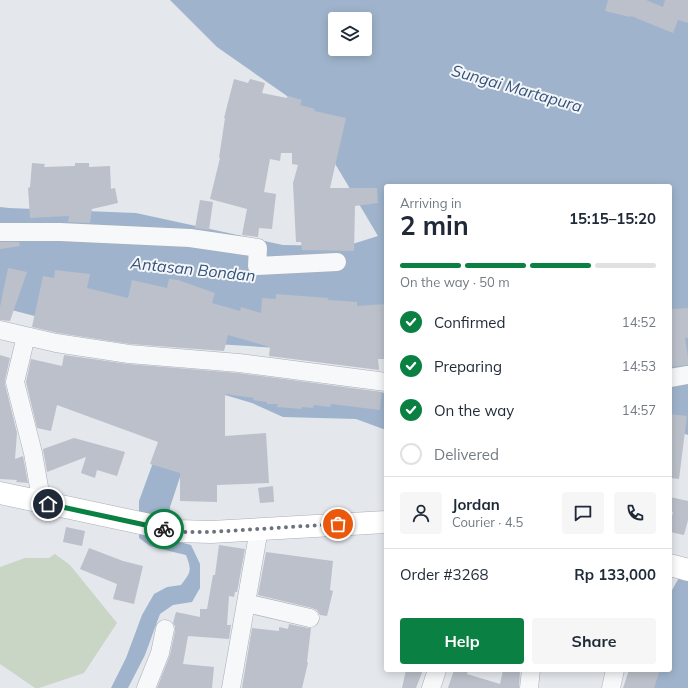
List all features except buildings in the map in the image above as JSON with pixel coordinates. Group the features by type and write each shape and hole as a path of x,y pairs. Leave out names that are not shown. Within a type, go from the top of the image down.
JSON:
{"street":[{"path":"0,232 60,232 190,238 258,248 257,266 337,262"},
{"path":"0,330 56,343 129,354 239,363 384,382"},
{"path":"26,336 15,382 33,453 38,487 38,501"},
{"path":"672,378 688,376"},
{"path":"0,493 178,532 211,532 384,522"},
{"path":"231,688 259,529"},
{"path":"672,566 688,570"},
{"path":"246,603 310,618"},
{"path":"146,688 160,653 165,629"},
{"path":"431,688 436,672"},
{"path":"529,688 531,672"},
{"path":"611,688 615,672"}],"green space":[{"path":"55,554 70,565 117,623 84,673 35,688 0,664 0,567 25,558 49,558"}],"water":[{"path":"170,0 688,0 688,435 672,429 672,184 384,184 384,340 326,351 119,338 0,307 0,207 136,213 283,245 346,246 378,236 324,145 287,96 217,47"},
{"path":"245,376 384,393 384,429 356,419 283,417 252,403 225,395 182,471 170,507 172,540 191,545 200,564 200,588 192,602 173,605 160,614 145,655 128,688 111,688 126,658 142,615 154,594 167,587 181,585 190,571 186,555 150,546 139,538 139,501 162,438"},
{"path":"688,561 688,688 640,688 645,672 672,672 672,590"}],"way so far":[{"path":"164,529 178,532 211,532 338,524"}],"route":[{"path":"48,504 164,529"}],"water label":[{"name":"Sungai Martapura","path":"517,88"},
{"name":"Antasan Bondan","path":"193,269"}]}
